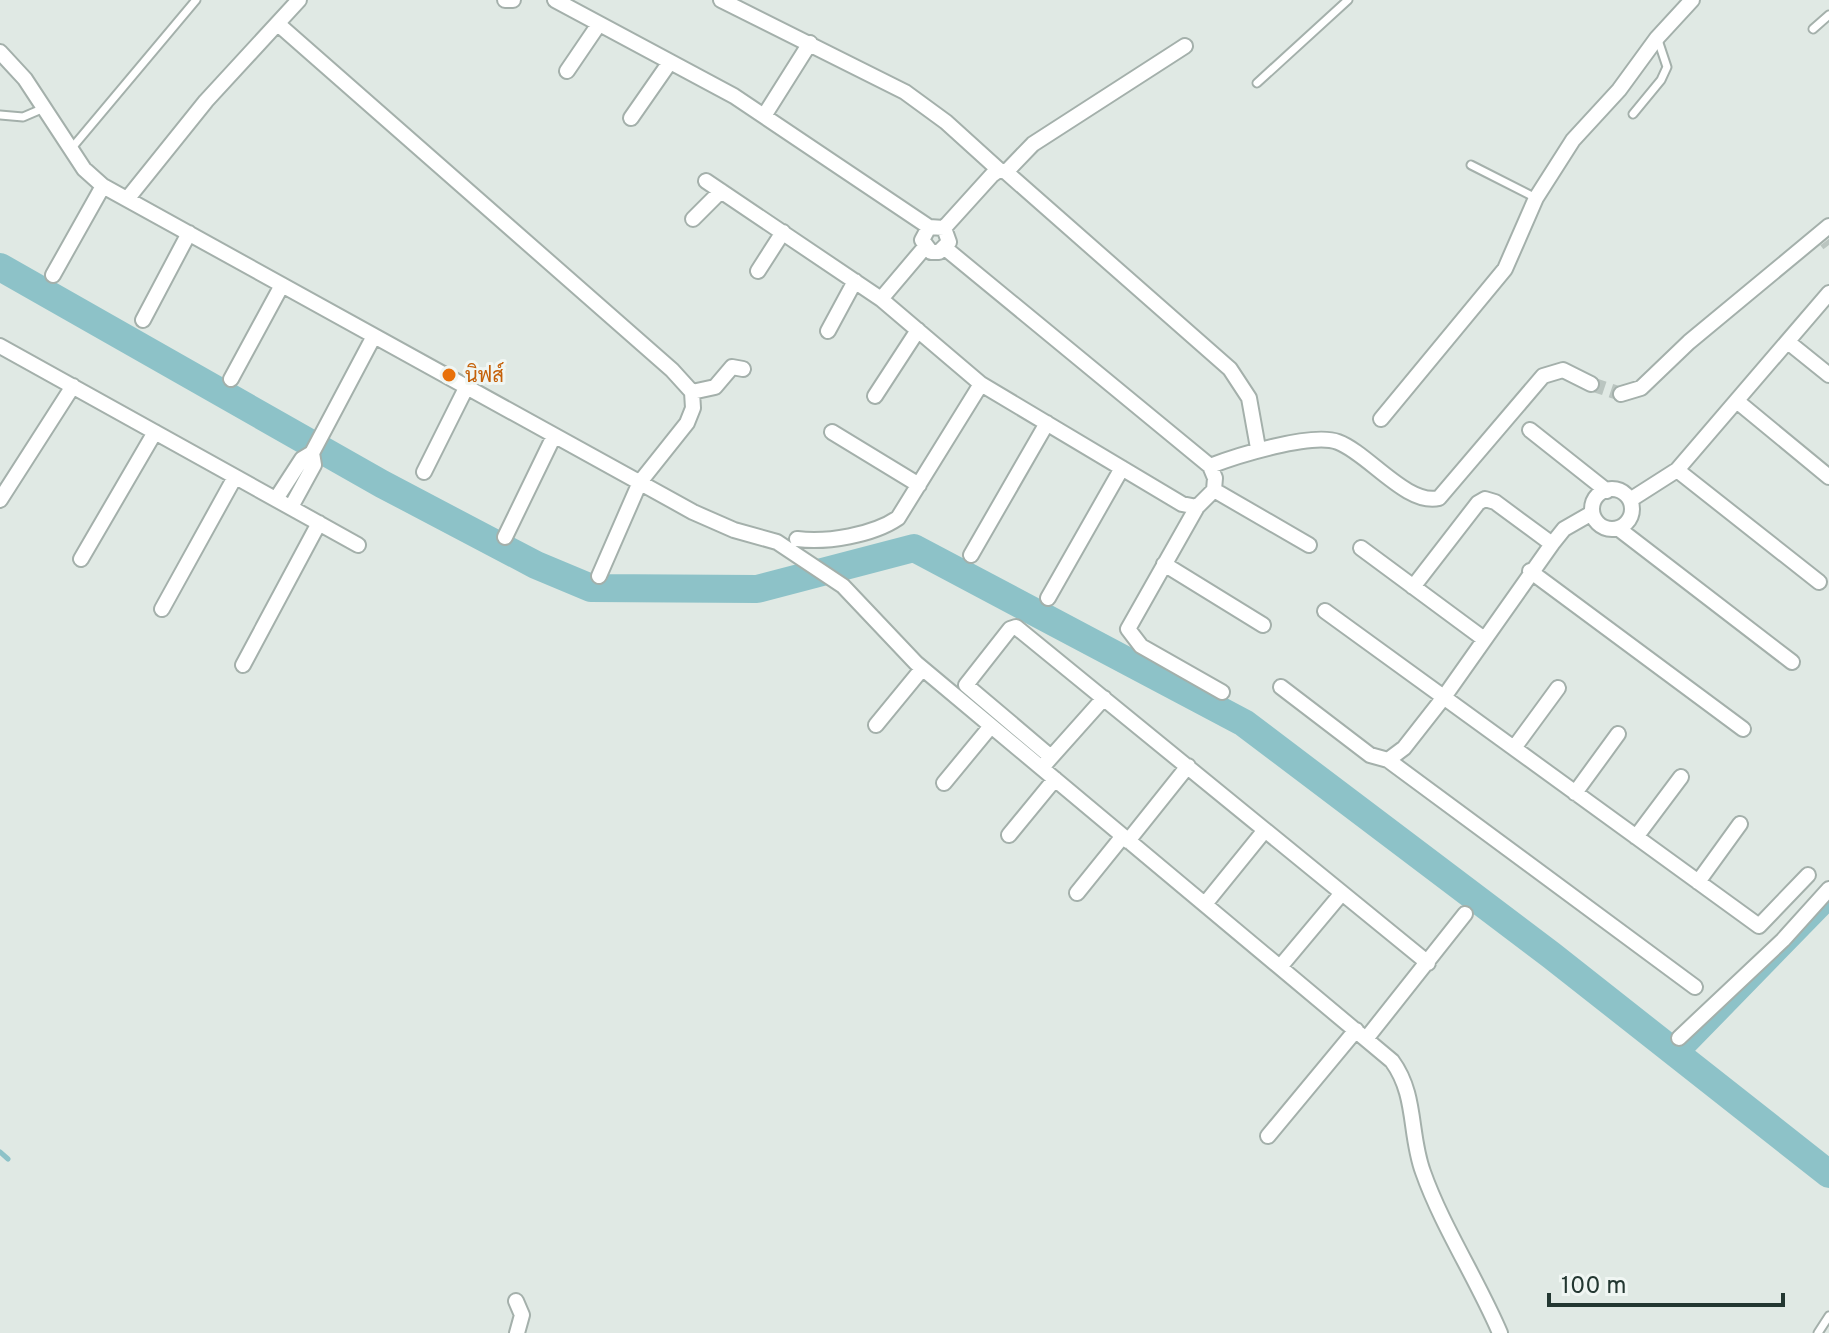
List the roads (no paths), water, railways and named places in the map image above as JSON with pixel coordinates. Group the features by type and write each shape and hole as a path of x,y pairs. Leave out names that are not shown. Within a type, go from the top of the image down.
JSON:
{"street":[{"path":"128,198 206,101 299,0"},
{"path":"505,0 513,0"},
{"path":"555,0 764,116 936,228 949,242 945,248 931,252 922,240 936,228 1002,171 1033,144 1185,46"},
{"path":"721,0 905,92 946,122 1230,369 1249,398 1258,448"},
{"path":"1381,419 1505,269 1536,198 1573,140 1619,90 1657,38 1692,0"},
{"path":"278,24 672,370 692,392 693,408 687,423 640,482 599,576"},
{"path":"567,71 599,24"},
{"path":"764,116 810,43"},
{"path":"0,52 25,79 84,169 103,186 553,438 734,530 796,545 843,586 922,669 991,726 1046,762"},
{"path":"631,118 670,62"},
{"path":"706,181 881,299 981,384 1182,504 1197,507"},
{"path":"53,275 103,186"},
{"path":"693,219 721,191"},
{"path":"758,271 783,232"},
{"path":"143,320 189,233"},
{"path":"1621,394 1641,388 1689,342 1825,233"},
{"path":"881,299 925,247"},
{"path":"945,248 1210,466 1215,478 1214,490 1197,507 1128,629 1141,646 1222,692"},
{"path":"828,331 855,281"},
{"path":"231,379 282,285"},
{"path":"1630,500 1677,470 1829,293"},
{"path":"875,396 918,330"},
{"path":"276,499 302,459 312,452 374,336"},
{"path":"1788,342 1829,375"},
{"path":"0,346 358,545"},
{"path":"692,392 715,387 732,367 743,369"},
{"path":"1210,466 1258,448 1335,440 1420,498 1439,498 1543,376 1563,370 1591,384"},
{"path":"796,545 888,525 898,518 981,384"},
{"path":"0,500 73,386"},
{"path":"424,472 466,388"},
{"path":"1738,402 1829,477"},
{"path":"971,555 1047,423"},
{"path":"1530,430 1607,491 1622,492 1630,500 1633,511 1629,522 1619,529 1608,529 1598,524 1592,513 1593,502 1607,491"},
{"path":"81,559 155,432"},
{"path":"832,432 919,485"},
{"path":"505,537 553,438"},
{"path":"291,507 314,465 312,452"},
{"path":"1048,598 1122,468"},
{"path":"1677,470 1819,582"},
{"path":"162,609 235,477"},
{"path":"1214,490 1309,545"},
{"path":"1413,587 1478,503 1485,499 1495,502 1552,544"},
{"path":"1388,760 1404,748 1444,697 1530,571 1564,529 1592,513"},
{"path":"243,665 319,523"},
{"path":"1619,529 1792,662"},
{"path":"1361,548 1484,639"},
{"path":"1164,564 1263,625"},
{"path":"1530,571 1743,729"},
{"path":"1325,611 1759,926 1808,875"},
{"path":"1428,963 1016,627 1010,629 966,685 1046,762 1055,779 1392,1061 1405,1077 1422,1170 1500,1333"},
{"path":"876,725 922,669"},
{"path":"1281,687 1370,755 1388,760 1695,987"},
{"path":"1514,748 1558,688"},
{"path":"1046,762 1104,698"},
{"path":"944,783 991,726"},
{"path":"1575,793 1618,734"},
{"path":"1077,893 1188,766"},
{"path":"1636,837 1681,777"},
{"path":"1009,835 1055,779"},
{"path":"1698,882 1740,824"},
{"path":"1205,904 1265,830"},
{"path":"1679,1038 1783,940 1829,889"},
{"path":"1280,967 1342,893"},
{"path":"1268,1136 1428,963 1465,914"},
{"path":"516,1301 522,1315 517,1333"}],"lane":[{"path":"71,149 196,0"},
{"path":"1257,83 1348,0"},
{"path":"1813,29 1829,15"},
{"path":"1633,114 1661,80 1667,67 1657,38"},
{"path":"0,115 23,117 44,108"},
{"path":"1471,165 1536,198"},
{"path":"1818,1333 1829,1316"}],"waterway":[{"path":"0,267 382,484 536,565 591,588 757,589 914,548 1244,723 1551,955 1829,1174"},
{"path":"1679,1056 1829,902"},
{"path":"0,1152 8,1159"}],"tunnel":[{"path":"1826,241 1829,245"},
{"path":"1591,384 1621,394"}],"place":[{"name":"นิฟส์","path":"449,375"}]}
